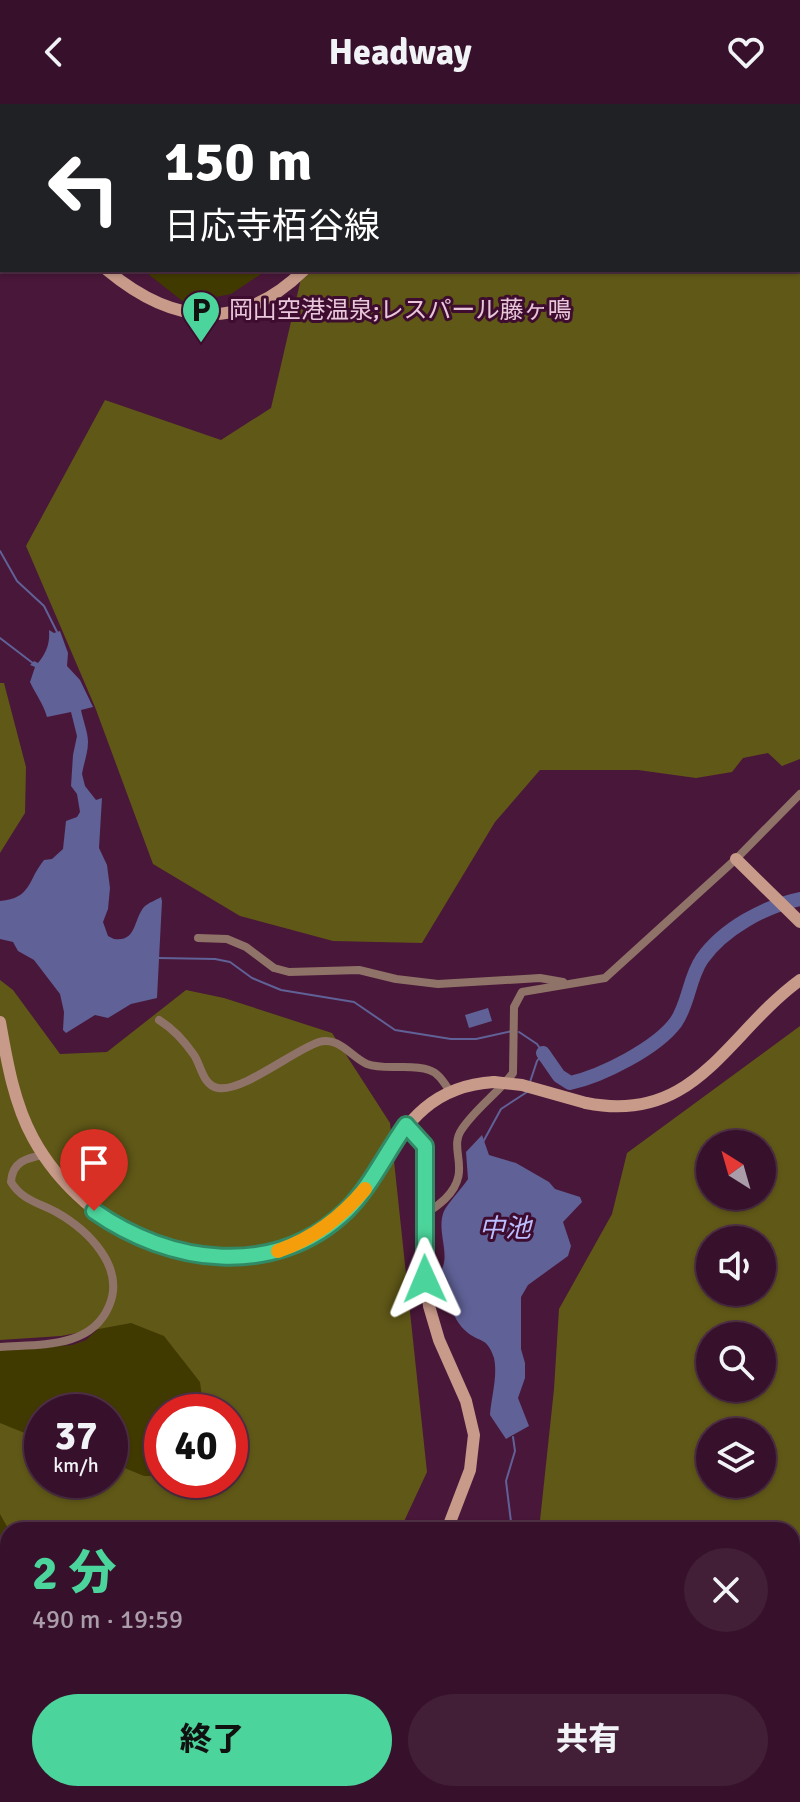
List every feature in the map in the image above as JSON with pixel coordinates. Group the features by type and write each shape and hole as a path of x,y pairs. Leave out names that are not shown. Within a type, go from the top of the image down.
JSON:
{"main road":[{"path":"110,272 151,300 172,310 213,315 248,309 270,297 301,272"},
{"path":"736,859 800,922"},
{"path":"0,1022 24,1119 44,1155 79,1198 128,1233 190,1255 240,1257 278,1251 332,1223 365,1189 406,1125 428,1104 450,1091 494,1082 522,1085 605,1107 631,1107 662,1100 706,1070 767,1007 800,980"},
{"path":"406,1125 425,1146 424,1270 429,1306 439,1340 466,1401 474,1435 470,1470 450,1522"}],"street":[{"path":"425,1213 433,1210 458,1184 461,1129 513,1073 514,1007 522,992 605,978 736,859 800,794"},
{"path":"198,938 227,939 246,947 274,968 289,972 359,970 438,984 540,978 572,983"},
{"path":"159,1020 195,1056 205,1079 213,1087 221,1089 259,1075 321,1041 345,1046 368,1064 425,1068 434,1072 450,1091"},
{"path":"0,1347 73,1340 88,1333 104,1316 114,1291 112,1270 98,1247 69,1220 24,1197 11,1182 16,1165 44,1155"}],"shaded area":[{"path":"146,272 264,272 231,294 185,303"},
{"path":"303,272 800,272 800,759 782,766 768,753 743,758 732,772 696,778 638,770 540,770 495,822 422,943 333,941 240,916 153,864 95,707 26,546 105,400 221,440 271,408"},
{"path":"0,683 4,683 26,767 25,813 0,853"},
{"path":"0,980 13,990 60,1054 107,1052 186,990 224,998 332,1033 390,1123 427,1472 404,1522 4,1522 0,1514 0,1423 24,1433 24,1498 128,1498 128,1469 144,1476 144,1498 248,1498 248,1394 202,1394 200,1382 164,1336 131,1323 61,1336 0,1340"},
{"path":"800,1026 800,1522 540,1522 559,1309 612,1214 627,1153"},
{"path":"144,1287 204,1378 204,1394 144,1394 144,1498 247,1498 269,1522 0,1522 0,1350 72,1345 86,1340"}],"water":[{"path":"49,630 54,633 60,631 68,653 67,666 80,680 93,707 81,710 88,742 82,774 85,786 96,800 102,798 99,848 107,865 110,888 103,922 108,936 114,939 127,937 144,907 161,897 162,901 157,998 131,1004 108,1018 95,1015 66,1033 63,1030 64,1012 60,994 34,960 18,951 13,942 0,939 0,901 24,892 44,860 52,859 63,849 66,821 77,817 80,812 77,794 71,786 77,736 71,712 47,717 30,682 35,667 30,665 34,661 38,663 44,655"},
{"path":"488,1008 492,1021 469,1028 465,1015"},
{"name":"中池","path":"482,1135 489,1155 516,1163 549,1182 555,1189 580,1197 582,1202 563,1222 571,1246 568,1256 528,1285 521,1297 521,1349 525,1378 518,1398 529,1426 506,1439 490,1415 495,1379 494,1358 486,1343 468,1333 457,1320 442,1269 445,1255 441,1226 444,1211 468,1179 466,1152"}],"waterway":[{"path":"0,551 17,581 44,606 57,632"},
{"path":"0,638 34,664"},
{"path":"543,1053 559,1076 570,1083 613,1067 643,1051 676,1022 698,966 721,938 759,913 800,899"},
{"path":"158,958 230,962 252,978 281,990 354,1002 395,1030 451,1039 476,1039 512,1031"},
{"path":"519,1032 537,1044 543,1053 530,1082"},
{"path":"483,1142 501,1109 527,1092"},
{"path":"511,1522 506,1481 515,1451 513,1437"}],"slow traffic":[{"path":"278,1251 316,1234 332,1223 365,1189"}],"place":[{"name":"岡山空港温泉;レスパール藤ヶ鳴","path":"201,344"}],"route":[{"path":"94,1211 128,1233 190,1255 240,1257 278,1251 316,1234 347,1210 365,1189 406,1125 425,1146 426,1154 425,1279"}]}
